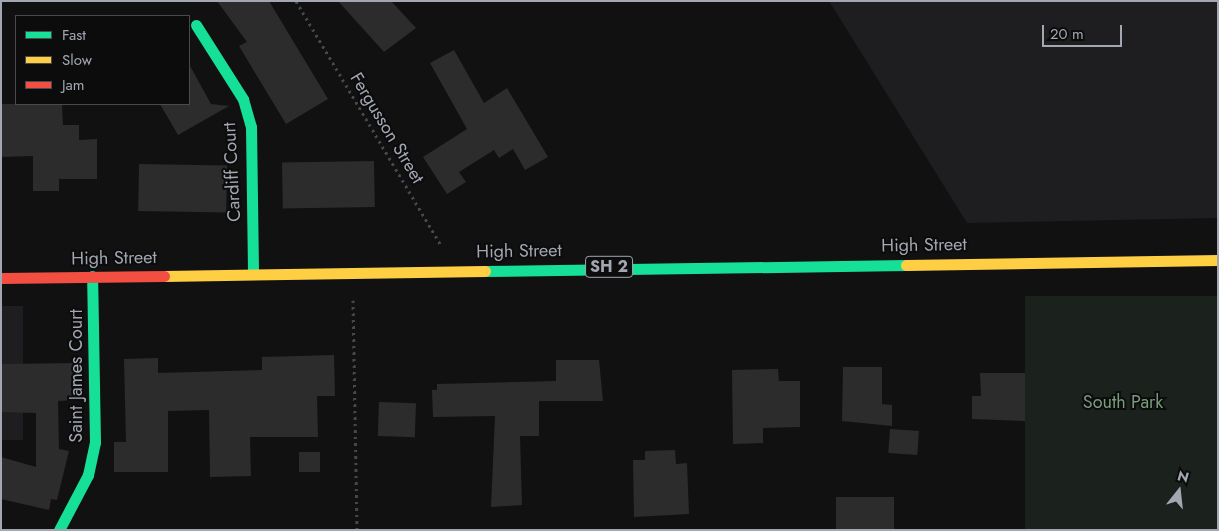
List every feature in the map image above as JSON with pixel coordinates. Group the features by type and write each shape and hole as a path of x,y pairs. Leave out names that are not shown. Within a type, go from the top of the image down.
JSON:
{"main road":[{"name":"Cardiff Court","path":"196,25 243,99 251,128 253,272"},
{"name":"High Street","path":"1,278 353,270 1218,260"},
{"name":"Saint James Court","path":"59,530 88,475 95,442 92,276"}],"path":[{"name":"Fergusson Street","path":"296,1 456,269"},
{"path":"353,270 357,530"}],"shaded area":[{"path":"829,1 1218,1 1218,218 967,223"},
{"path":"1,306 23,306 23,440 1,440"}],"green space":[{"name":"South Park","path":"1025,296 1218,296 1218,530 1025,530"}],"building":[{"path":"217,1 269,1 328,99 286,124 239,46 247,42"},
{"path":"338,1 391,1 416,28 384,52"},
{"path":"454,50 484,103 507,88 548,157 525,170 513,149 499,158 494,150 459,172 466,182 447,194 423,157 467,129 430,63"},
{"path":"190,66 211,104 229,106 178,135 161,105 190,105"},
{"path":"1,104 62,105 63,125 79,125 79,140 97,139 97,179 59,179 59,191 33,191 33,156 1,157"},
{"path":"374,161 375,207 283,209 282,163"},
{"path":"139,164 227,166 226,213 138,211"},
{"path":"334,355 335,396 317,396 318,437 250,437 251,476 210,477 209,410 168,411 168,472 114,472 114,442 126,442 124,359 158,358 158,373 262,370 262,357"},
{"path":"556,360 599,360 603,401 539,401 539,436 520,436 522,505 491,507 495,416 433,417 432,390 437,390 437,384 556,381"},
{"path":"78,363 79,400 58,401 59,449 69,451 57,500 51,499 49,510 1,499 1,457 36,467 36,413 1,412 1,364"},
{"path":"843,367 882,367 882,404 892,405 892,426 842,421"},
{"path":"778,369 779,381 800,381 800,427 763,428 763,443 733,444 732,370"},
{"path":"980,373 1025,373 1025,421 972,419 972,396 981,396"},
{"path":"379,402 416,403 415,437 378,436"},
{"path":"890,429 919,431 917,455 888,453"},
{"path":"675,450 676,464 687,463 689,514 634,517 633,460 645,460 645,451"},
{"path":"299,452 320,452 320,472 299,472"},
{"path":"836,497 894,497 894,530 836,530"}],"traffic: fast":[{"path":"196,25 243,99 251,127 253,272"},
{"path":"485,271 906,265"},
{"path":"59,530 88,475 95,442 92,276"}],"traffic: slow":[{"path":"906,265 1218,260"},
{"path":"164,276 485,271"}],"traffic: jam":[{"path":"1,278 164,276"}]}
